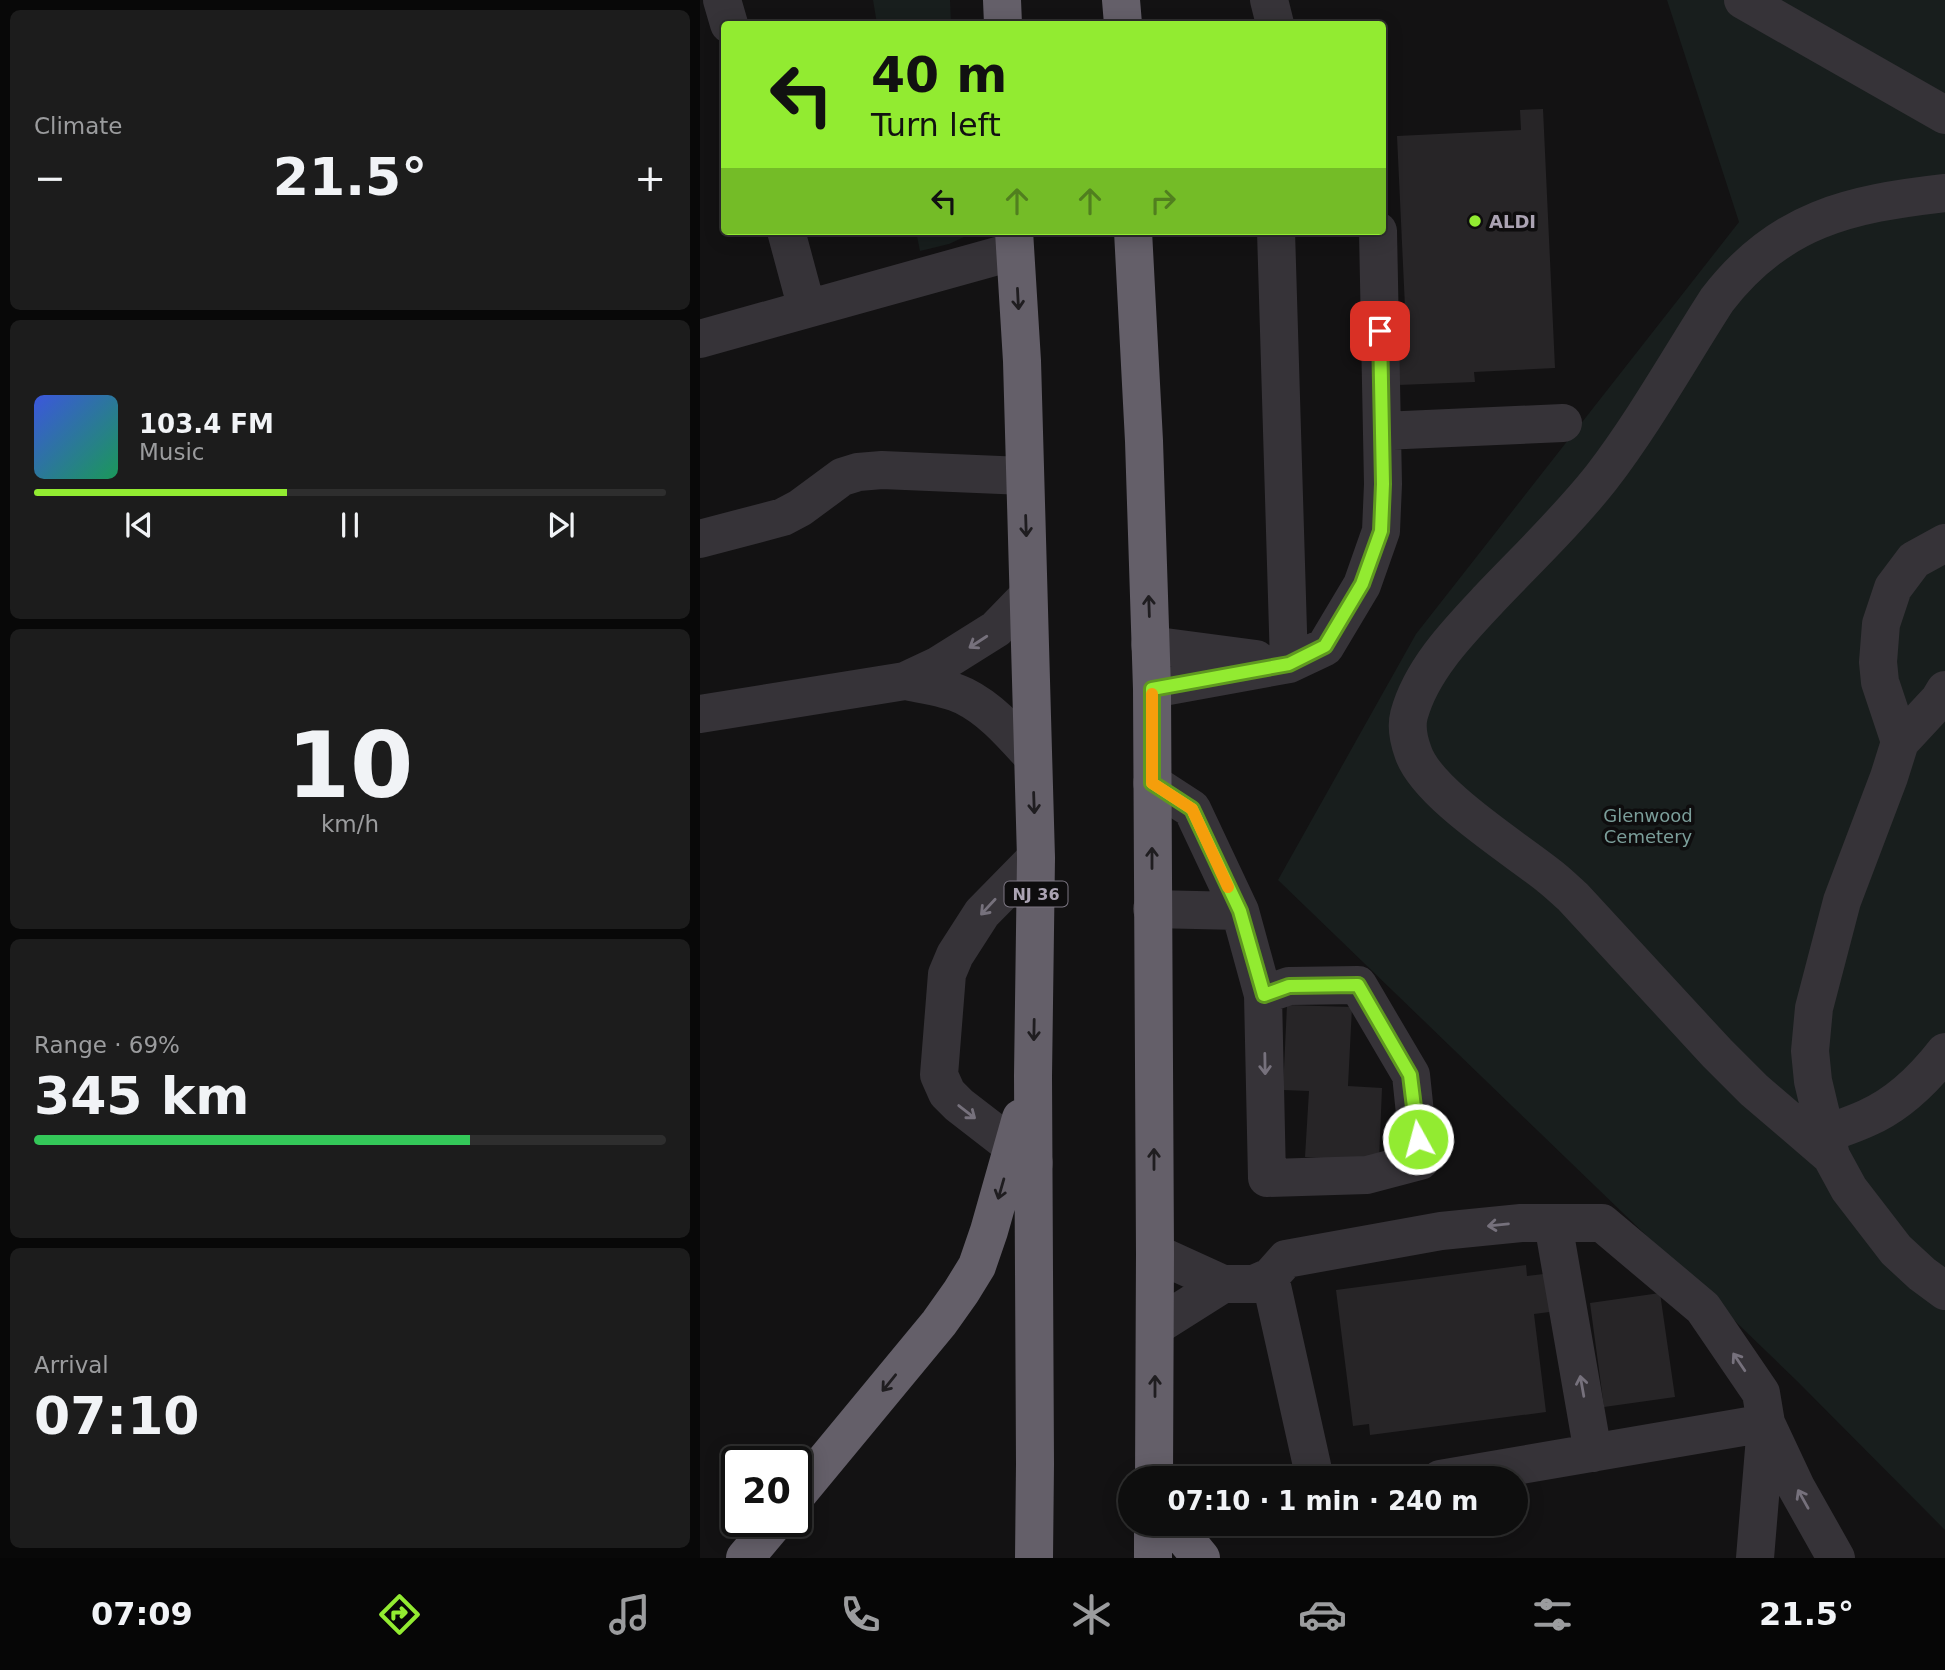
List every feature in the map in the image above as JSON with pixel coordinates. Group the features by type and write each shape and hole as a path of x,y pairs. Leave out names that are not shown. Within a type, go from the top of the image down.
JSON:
{"highway":[{"path":"1002,0 1003,21"},
{"path":"1121,0 1122,21"},
{"path":"1133,235 1144,441 1152,689 1154,1466"},
{"name":"NJ 36","path":"1015,241 1022,361 1036,859 1033,1076 1023,1155"},
{"path":"812,1477 939,1323 961,1292 977,1266 989,1231 1023,1155"},
{"path":"1023,1155 1035,1464 1034,1558"},
{"path":"1155,1437 1161,1466"},
{"path":"1153,1536 1153,1558"},
{"path":"1183,1536 1202,1558"},
{"path":"745,1558 763,1537"}],"street":[{"path":"722,0 728,21"},
{"path":"1269,0 1274,21"},
{"path":"1743,0 1945,115"},
{"path":"1829,1145 1754,1090 1573,897 1464,810 1426,776 1414,755 1408,731 1408,717 1419,688 1460,629 1582,501 1601,477 1717,300 1752,260 1787,236 1823,218 1889,200 1945,193"},
{"path":"787,235 807,309"},
{"path":"1276,235 1289,664"},
{"path":"1152,689 1289,664 1325,646 1362,584 1381,531 1378,235"},
{"path":"700,339 807,309 1015,241"},
{"path":"1382,431 1563,423"},
{"path":"700,539 783,517 842,477 858,472 882,470 1025,476"},
{"path":"1900,742 1880,682 1878,662 1881,624 1893,588 1914,559 1945,543"},
{"path":"700,714 905,681 948,659 996,629 1028,596"},
{"path":"1150,645 1289,664"},
{"path":"905,681 962,695 1004,725 1032,757"},
{"path":"1945,690 1900,742 1842,901 1814,1008 1810,1051 1813,1082 1829,1145 1849,1189 1896,1250 1945,1291"},
{"path":"1152,783 1192,809 1240,911 1264,995 1267,1178 1367,1175 1420,1161 1410,1075 1358,985 1289,986 1264,995"},
{"path":"1023,1155 959,1105 947,1093 939,1074 947,974 954,954 982,913 1036,859"},
{"path":"1152,909 1240,911"},
{"path":"1829,1145 1892,1104 1926,1076 1945,1052"},
{"path":"1155,1253 1223,1284 1254,1284 1278,1268 1441,1231 1521,1223 1602,1223 1703,1308 1761,1393 1766,1423 1755,1558"},
{"path":"1553,1223 1593,1453"},
{"path":"1278,1268 1313,1466"},
{"path":"1155,1327 1223,1284"},
{"path":"1516,1466 1766,1423"},
{"path":"1766,1423 1796,1487 1836,1558"}],"green space":[{"path":"873,0 950,0 951,21 876,21"},
{"name":"Glenwood Cemetery","path":"1667,0 1945,0 1945,1530 1796,1380 1278,880 1416,634 1739,222"},
{"path":"917,235 964,235 949,244 920,251"}],"building":[{"name":"ALDI","path":"1543,109 1555,368 1474,372 1475,382 1398,385 1395,307 1405,307 1397,136 1521,130 1520,110"},
{"path":"1287,1005 1352,1007 1348,1086 1382,1088 1379,1161 1305,1157 1309,1091 1283,1090"},
{"path":"1526,1265 1527,1276 1552,1273 1557,1311 1534,1314 1546,1412 1370,1435 1369,1424 1353,1426 1336,1290"},
{"path":"1660,1293 1675,1397 1604,1407 1590,1303"}],"slow traffic":[{"path":"1152,694 1152,783 1192,809 1228,887"}],"place":[{"name":"ALDI","path":"1475,221"}],"route":[{"path":"1380,331 1383,484 1381,531 1362,584 1325,646 1289,664 1152,689 1152,783 1192,809 1240,911 1264,995 1289,986 1358,985 1410,1075 1418,1139"}]}
